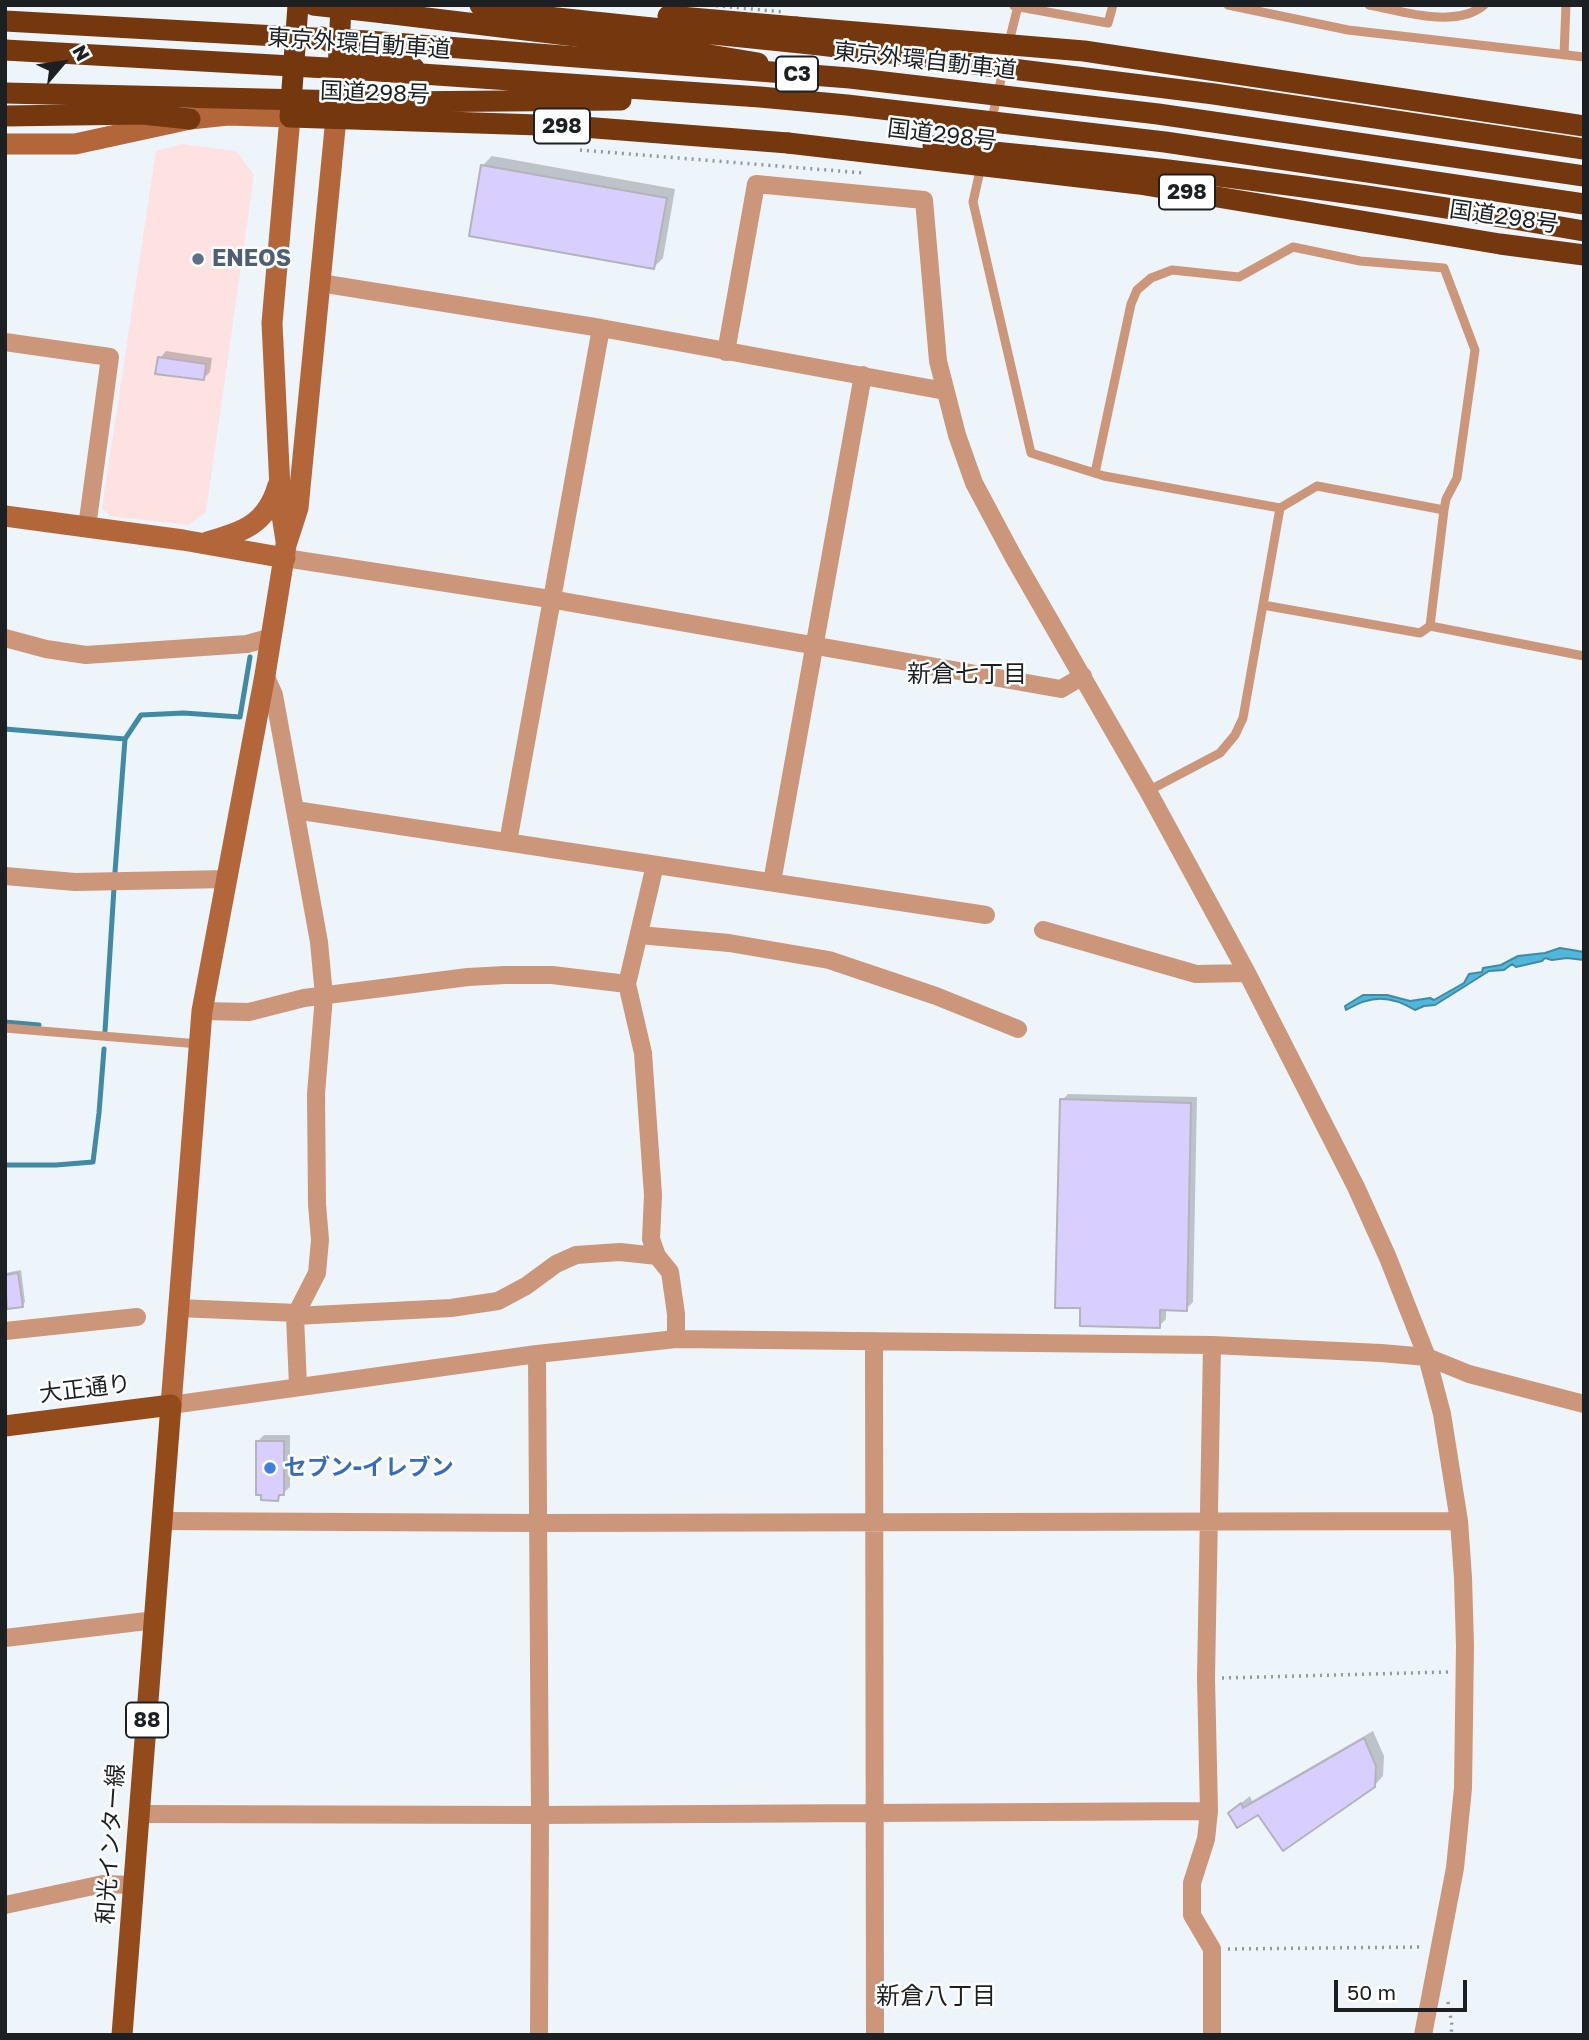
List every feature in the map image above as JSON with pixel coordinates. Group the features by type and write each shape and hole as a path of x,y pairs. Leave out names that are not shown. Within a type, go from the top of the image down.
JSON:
{"highway":[{"path":"313,5 650,45 850,78"},
{"path":"336,118 341,5"},
{"path":"480,5 495,11 846,48 1214,94 1584,149"},
{"path":"540,5 1084,51 1584,126"},
{"path":"298,13 339,48 432,73 570,126"},
{"path":"290,117 298,13"},
{"name":"東京外環自動車道","path":"5,21 368,41 850,78 1158,114 1584,176"},
{"name":"東京外環自動車道","path":"5,50 363,70 847,105 1165,142 1584,204"},
{"path":"5,93 390,102 760,97"},
{"path":"5,116 142,114 190,119"},
{"name":"国道298号","path":"290,117 570,126 788,143 1139,184 1500,244 1584,255"},
{"path":"788,143 893,142 1160,167 1584,231"}],"main road":[{"name":"大正通り","path":"5,1426 171,1405"},
{"name":"和光インター線","path":"122,2035 171,1405"}],"street":[{"path":"5,145 75,144 190,119 229,116 290,117 272,323 281,509 286,551"},
{"path":"336,118 298,508 286,551 202,1011 171,1405 537,1354 676,1339 1212,1345 1357,1351 1427,1357 1469,1374 1584,1404"},
{"path":"726,352 756,184 924,200 937,351 957,435 974,483 1014,558 1149,792 1247,973 1356,1186 1388,1258 1427,1357 1442,1414 1459,1521 1463,1578 1463,1788 1455,1868 1423,2035"},
{"path":"320,283 601,328 945,391"},
{"path":"508,842 601,328"},
{"path":"5,342 110,357 87,527"},
{"path":"772,882 863,375"},
{"path":"202,543 240,532 260,519 276,493 280,473"},
{"path":"5,516 202,543 286,551 1061,689 1083,676"},
{"path":"5,638 47,649 86,655 247,644 271,637"},
{"path":"265,675 274,695 319,942 324,996 316,1094 320,1240 317,1273 296,1315 298,1386"},
{"path":"295,810 986,915"},
{"path":"655,865 627,984 643,1053 653,1195 651,1238 657,1256 670,1272 676,1314 676,1339"},
{"path":"5,876 75,883 227,879"},
{"path":"1043,930 1196,974 1247,973"},
{"path":"639,935 729,943 829,960 936,996 1018,1029"},
{"path":"202,1011 249,1012 304,998 468,977 552,975 627,984"},
{"path":"178,1308 296,1315 451,1308 498,1301 526,1286 556,1264 576,1255 620,1252 657,1256"},
{"path":"5,1331 137,1317"},
{"path":"874,1341 875,2035"},
{"path":"1212,1345 1206,1678 1209,1811 1206,1839 1192,1883 1192,1915 1212,1949 1212,2035"},
{"path":"537,1354 539,2035"},
{"path":"163,1521 1459,1521"},
{"path":"5,1638 155,1620"},
{"path":"139,1814 540,1815 1209,1811"},
{"path":"5,1905 103,1884 134,1885"}],"lane":[{"path":"1074,5 1075,17"},
{"path":"1113,5 1108,23 1015,6 973,202 1031,453 1095,473 1280,508 1317,486 1444,510"},
{"path":"1228,5 1349,30 1584,57"},
{"path":"1368,5 1435,18 1476,11 1484,5"},
{"path":"1564,55 1566,5"},
{"path":"1095,473 1131,304 1138,290 1151,278 1172,270 1239,277 1293,247 1360,261 1444,268 1475,350 1457,478 1446,499 1444,510 1430,626"},
{"path":"1149,792 1220,753 1235,734 1243,718 1280,508"},
{"path":"1263,605 1420,633 1430,626 1584,656"},
{"path":"5,1028 200,1044"}],"path":[{"path":"580,150 875,174"},
{"path":"1206,1678 1465,1671"},
{"path":"1212,1949 1440,1947"}],"shaded area":[{"name":"ENEOS","path":"182,144 236,151 254,175 206,512 189,525 110,516 102,508 156,151"}],"water":[{"path":"1560,948 1584,952 1584,960 1545,958 1516,967 1512,964 1504,970 1489,971 1435,1005 1415,1010 1389,999 1372,999 1346,1010 1345,1006 1363,995 1387,995 1410,1001 1430,998 1434,1000 1464,983 1469,974 1482,972 1483,968 1501,965 1518,956 1545,953"}],"building":[{"path":"481,165 667,198 654,269 469,236"},
{"path":"158,357 206,364 204,380 155,374"},
{"path":"1060,1099 1191,1103 1187,1311 1160,1310 1160,1328 1080,1326 1080,1308 1055,1308"},
{"path":"18,1273 23,1307 7,1309 5,1275"},
{"name":"セブン-イレブン","path":"256,1441 284,1441 284,1495 279,1495 278,1501 261,1500 261,1495 256,1495"},
{"path":"1364,1738 1376,1766 1375,1787 1283,1851 1258,1815 1237,1828 1228,1813 1241,1803 1243,1808"}],"waterway":[{"path":"115,872 125,739 141,715 184,713 240,717 250,657"},
{"path":"5,729 125,739"},
{"path":"105,1031 114,888"},
{"path":"5,1022 39,1025"},
{"path":"5,1165 93,1162 104,1049"}],"place":[{"name":"ENEOS","path":"198,259"},
{"name":"セブン-イレブン","path":"270,1468"}],"district":[{"name":"新倉七丁目","path":"967,674"},
{"name":"新倉八丁目","path":"936,1996"}]}
